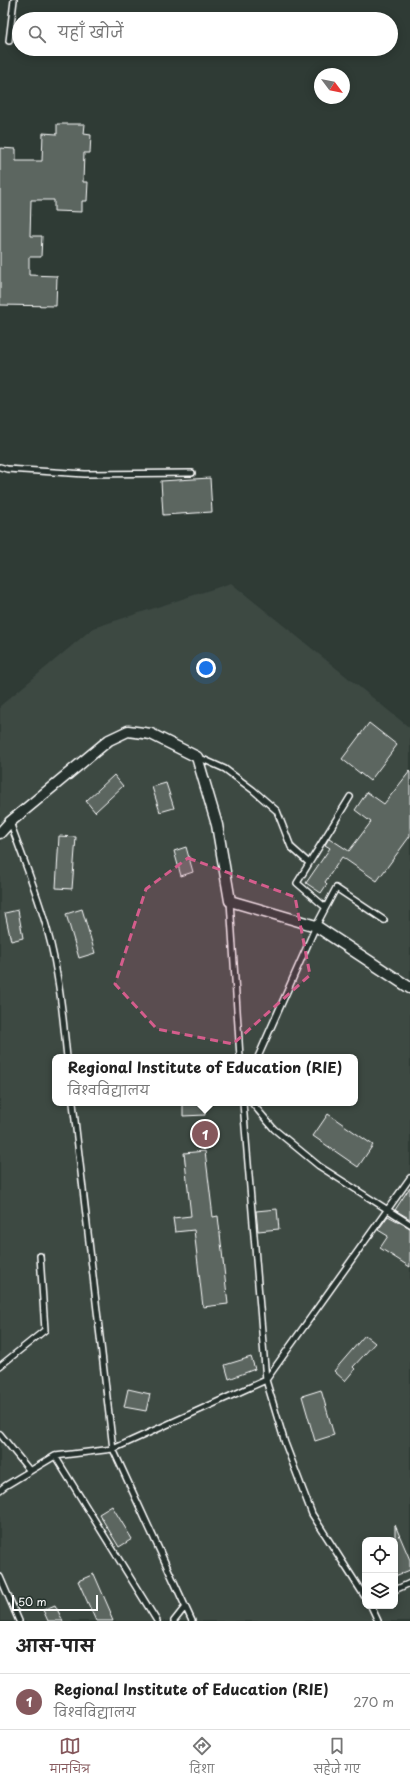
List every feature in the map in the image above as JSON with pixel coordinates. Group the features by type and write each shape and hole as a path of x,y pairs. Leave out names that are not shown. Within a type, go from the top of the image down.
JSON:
{"street":[{"path":"0,833 10,822 109,740 128,731 151,734 197,757 217,825 230,901 316,926 410,988"}],"lane":[{"path":"13,12 14,0"},
{"path":"9,41 12,16"},
{"path":"0,467 6,469 85,474 192,473"},
{"path":"197,757 225,769 254,790 277,812 291,847 308,863"},
{"path":"325,907 297,883 350,797"},
{"path":"10,822 34,887 47,932 57,974 67,1054"},
{"path":"259,1054 316,926 336,888 384,920"},
{"path":"230,901 240,1054"},
{"path":"72,1106 113,1448 192,1621"},
{"path":"243,1106 266,1380 285,1443 312,1514 362,1592"},
{"path":"255,1106 274,1129 319,1166 387,1211 410,1224"},
{"path":"0,1490 55,1456 113,1448 266,1380 410,1178"},
{"path":"1,1364 45,1330 40,1256"},
{"path":"0,1434 30,1471"},
{"path":"55,1456 158,1621"},
{"path":"0,1576 19,1621"},
{"path":"398,1589 410,1583"},
{"path":"174,1621 185,1607"},
{"path":"372,1609 378,1621"}],"highlighted area":[{"path":"188,858 295,897 310,975 233,1044 157,1029 115,984 146,889"}],"shaded area":[{"path":"231,583 410,728 410,1621 0,1621 0,706 93,628"}],"building":[{"path":"57,124 85,124 84,134 91,135 90,153 84,153 83,182 88,182 87,201 82,201 82,212 54,211 54,200 31,200 30,236 42,236 41,257 29,257 29,275 57,276 56,306 0,305 0,148 16,149 16,161 42,161 43,133 57,134"},
{"path":"210,478 212,512 163,515 161,481"},
{"path":"369,723 397,745 370,781 342,759"},
{"path":"410,771 410,836 377,881 342,857 325,882 327,884 321,893 306,883 330,848 325,845 329,838 349,851 371,822 355,810 367,792 384,804"},
{"path":"114,775 123,786 95,812 86,801"},
{"path":"166,783 174,808 160,812 152,787"},
{"path":"59,836 76,837 72,889 56,888"},
{"path":"186,847 193,872 181,876 174,851"},
{"path":"82,909 95,953 79,958 66,914"},
{"path":"18,910 23,938 11,941 5,913"},
{"path":"183,1106 204,1106 205,1115 183,1116"},
{"path":"328,1114 373,1145 358,1167 313,1136"},
{"path":"205,1151 213,1217 218,1216 228,1304 203,1307 194,1230 175,1232 173,1218 191,1216 184,1153"},
{"path":"410,1187 410,1219 395,1210"},
{"path":"277,1209 279,1229 258,1231 256,1211"},
{"path":"388,1216 410,1228 410,1267 380,1248 388,1236 378,1230"},
{"path":"365,1335 375,1343 353,1367 355,1369 345,1381 334,1371"},
{"path":"251,1357 255,1369 229,1379 225,1365"},
{"path":"128,1389 150,1394 146,1411 124,1407"},
{"path":"321,1390 334,1435 315,1441 302,1396"},
{"path":"112,1506 132,1539 119,1547 99,1514"},
{"path":"395,1525 410,1560 410,1570 398,1575 398,1537 395,1537"},
{"path":"94,1574 113,1621 96,1621 78,1581"},
{"path":"55,1605 63,1621 48,1621 43,1610"}],"place":[{"name":"Regional Institute of Education (RIE)","path":"205,1134"}]}
